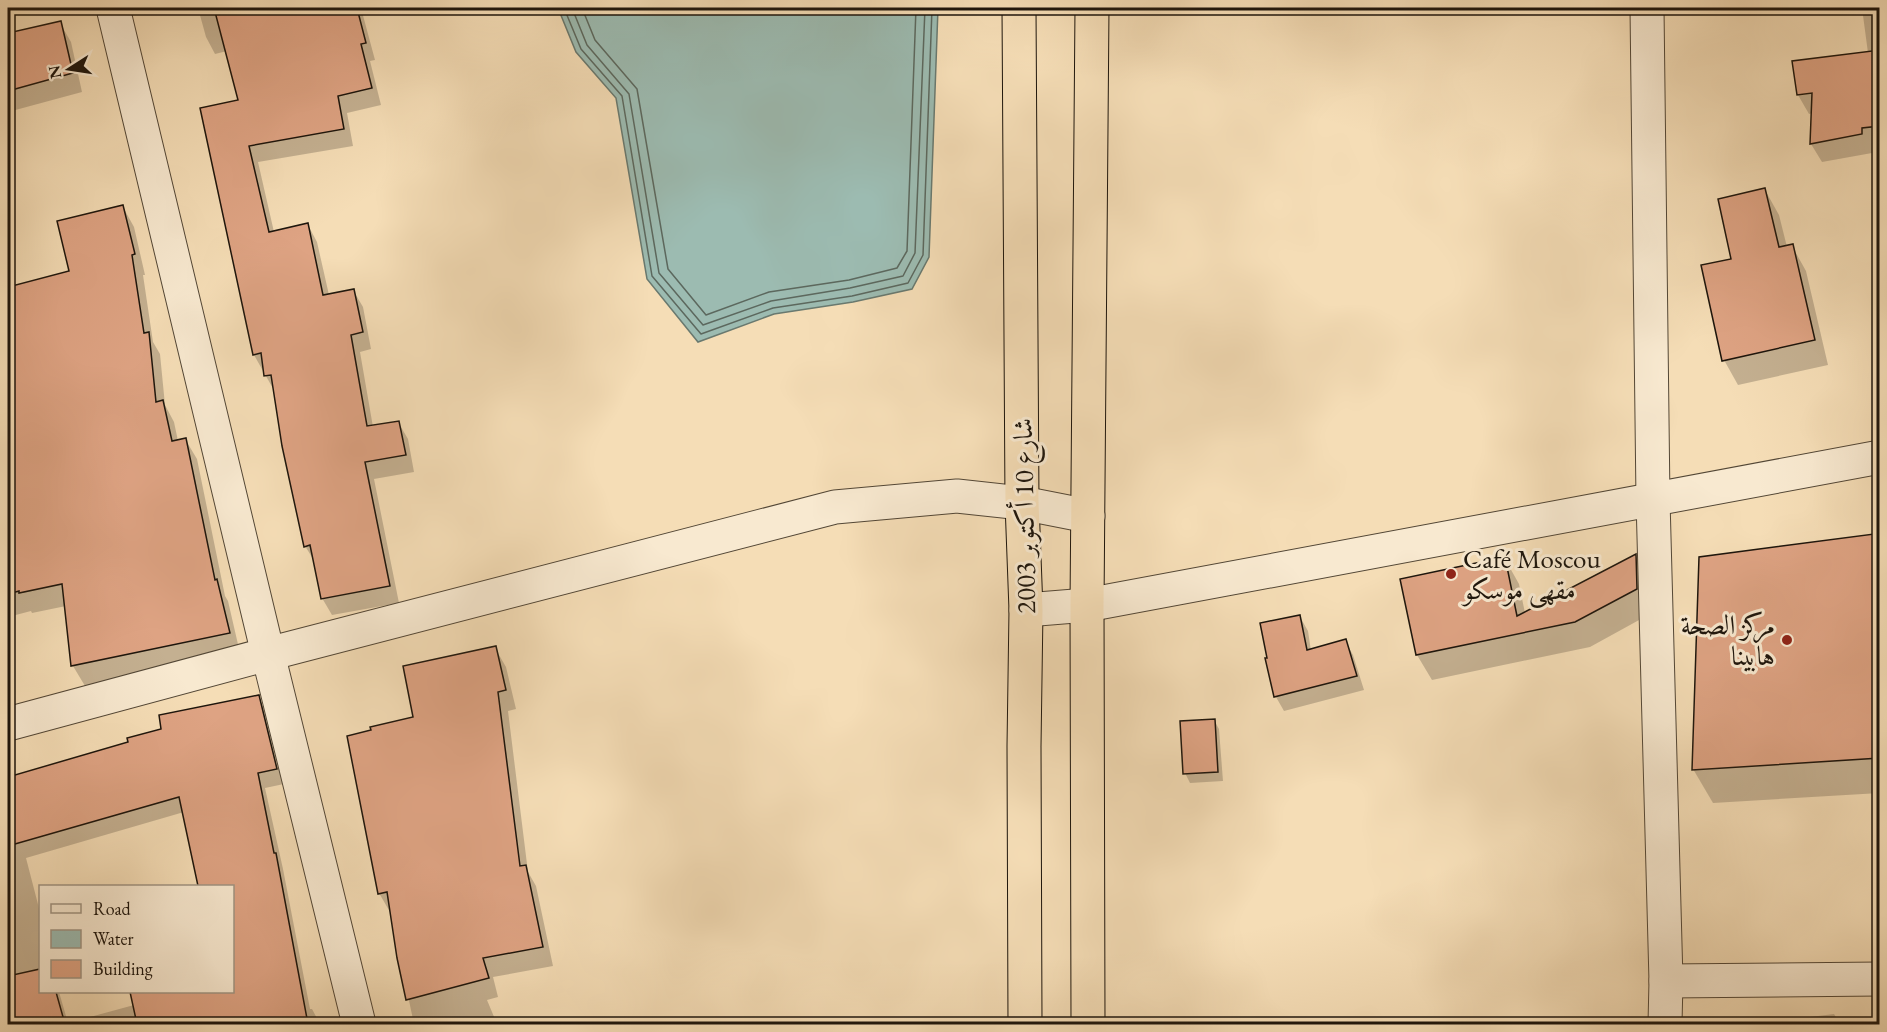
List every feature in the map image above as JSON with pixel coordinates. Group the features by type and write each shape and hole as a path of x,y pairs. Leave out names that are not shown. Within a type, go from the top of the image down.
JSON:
{"highway":[{"name":"شارع 10 أكتوبر 2003","path":"1019,8 1026,610 1025,1024"},
{"path":"1088,1024 1087,605 1092,8"}],"street":[{"path":"113,8 359,1024"},
{"path":"1647,8 1653,500 1666,981 1665,1024"},
{"path":"1026,610 1087,605 1880,457"},
{"path":"8,724 835,507 957,496 1023,503 1088,516"},
{"path":"1666,981 1880,979"}],"water":[{"path":"558,8 938,8 929,257 912,289 853,302 774,314 698,342 647,279 616,98 576,52"}],"building":[{"path":"214,8 357,8 366,43 361,44 372,88 338,96 344,129 249,146 269,232 308,223 323,295 354,289 363,332 351,335 367,426 399,421 406,455 365,462 390,586 321,599 310,545 304,547 282,446 271,375 264,376 261,353 253,355 200,108 238,100"},
{"path":"61,21 73,73 8,91 8,33"},
{"path":"1880,50 1880,126 1862,128 1862,134 1810,144 1812,93 1797,95 1792,61"},
{"path":"1765,188 1779,247 1793,244 1815,340 1722,361 1701,265 1731,259 1718,199"},
{"path":"123,205 135,254 132,255 144,333 149,332 156,402 163,400 172,441 186,438 215,580 217,579 230,633 71,666 62,584 8,594 8,287 69,271 57,221"},
{"name":"مركز الصحة هابينا","path":"1874,534 1880,758 1692,770 1699,557"},
{"path":"1636,554 1637,589 1575,622 1416,655 1400,579 1505,557 1517,616"},
{"path":"1300,615 1307,650 1346,639 1357,676 1274,697 1260,623"},
{"path":"496,646 506,690 498,692 520,866 526,865 543,947 483,958 489,978 406,1000 387,892 378,894 347,736 371,730 370,727 413,717 403,666"},
{"path":"259,695 277,769 258,773 274,853 276,853 308,1024 137,1024 130,993 234,993 234,885 198,885 179,797 8,846 8,777 128,742 127,738 161,729 159,715"},
{"path":"1215,719 1218,772 1183,774 1180,721"},
{"path":"39,969 39,993 56,993 65,1024 8,1024 8,976"}],"place":[{"name":"Café Moscou مقهى موسكو","path":"1451,574"},
{"name":"مركز الصحة هابينا","path":"1787,640"}]}
